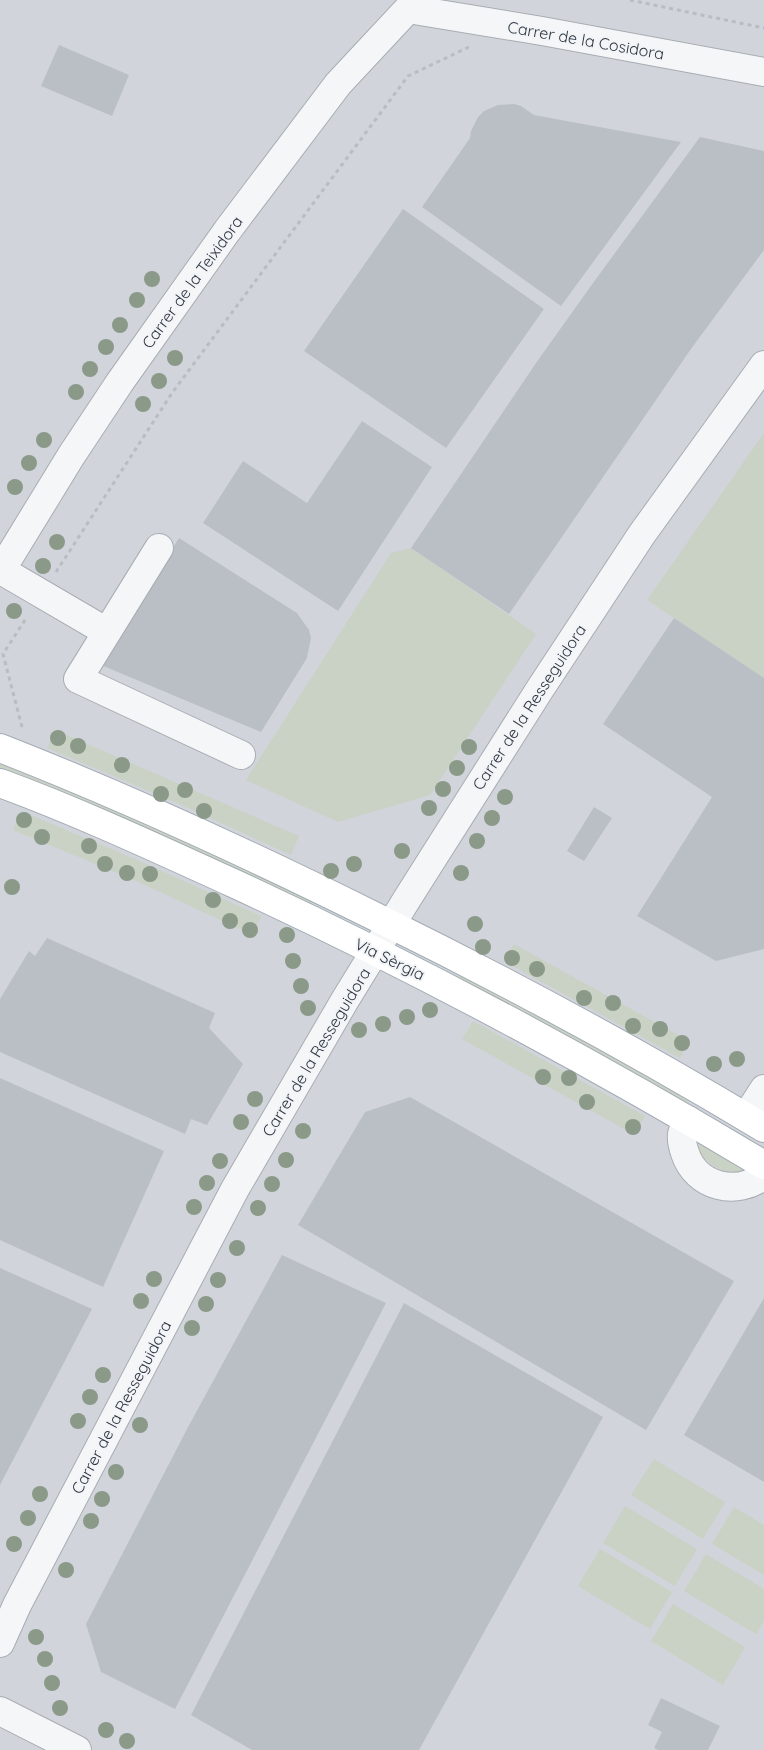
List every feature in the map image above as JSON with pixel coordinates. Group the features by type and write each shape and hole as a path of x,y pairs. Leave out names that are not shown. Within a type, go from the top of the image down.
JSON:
{"main road":[{"name":"Via Sèrgia","path":"0,748 162,816 294,876 391,924 486,972 648,1060 755,1123"},
{"name":"Via Sèrgia","path":"0,783 149,845 375,951 470,999 688,1120 764,1165"}],"street":[{"name":"Carrer de la Cosidora","path":"408,9 542,31 764,72"},
{"name":"Carrer de la Teixidora","path":"0,571 71,456 120,382 228,231 338,84 408,9"},
{"name":"Carrer de la Resseguidora","path":"0,1643 17,1605 235,1189 391,924 540,689 642,534 764,365"},
{"path":"158,548 78,679 241,755"},
{"path":"0,571 107,632"},
{"path":"755,1123 764,1089"},
{"path":"688,1120 682,1134 682,1146 697,1173 710,1182 732,1188 756,1182 764,1175"},
{"path":"0,1711 77,1750"}],"path":[{"path":"630,0 764,28"},
{"path":"3,654 172,393 408,76 470,47"}],"shaded area":[{"path":"0,0 764,0 764,1750 0,1750"}],"green space":[{"path":"764,433 764,678 647,600"},
{"path":"411,548 536,634 430,795 338,822 246,780 391,553"},
{"path":"55,730 299,836 291,855 170,800 47,748"},
{"path":"0,763 4,763 158,828 313,900 312,904 310,905 0,770"},
{"path":"21,811 142,862 261,916 253,935 134,880 13,830"},
{"path":"514,944 689,1041 680,1058 504,961"},
{"path":"461,973 576,1034 689,1099 688,1102 685,1104 461,981 458,978"},
{"path":"473,1021 645,1116 635,1135 462,1039"},
{"path":"700,1143 742,1167 743,1170 730,1172 718,1168 706,1160 698,1150"},
{"path":"654,1459 725,1502 703,1539 631,1495"},
{"path":"625,1506 697,1549 675,1586 603,1543"},
{"path":"734,1507 764,1525 764,1575 712,1544"},
{"path":"600,1549 672,1592 650,1629 578,1586"},
{"path":"706,1554 764,1589 764,1621 756,1634 684,1591"},
{"path":"673,1604 745,1647 723,1685 651,1641"}],"building":[{"path":"59,45 129,75 112,116 41,86"},
{"path":"514,104 521,106 534,115 681,142 561,306 422,207 470,138 471,131 478,117 484,111 498,105"},
{"path":"700,137 764,151 764,250 691,349 509,614 411,548 536,363"},
{"path":"403,209 544,309 446,448 304,351"},
{"path":"362,421 432,467 338,611 203,523 243,461 307,503"},
{"path":"179,538 297,613 309,630 311,638 307,658 261,732 101,665"},
{"path":"674,618 764,678 764,949 716,961 637,916 712,797 603,724"},
{"path":"594,807 612,818 584,861 567,851"},
{"path":"47,938 215,1013 209,1028 243,1064 207,1125 191,1119 185,1134 0,1052 0,999 29,951 35,956"},
{"path":"0,1078 164,1151 103,1287 0,1240"},
{"path":"410,1097 734,1281 646,1430 298,1225 365,1112"},
{"path":"282,1255 386,1303 175,1709 101,1672 86,1624 187,1429"},
{"path":"0,1268 92,1309 0,1485"},
{"path":"764,1298 764,1482 684,1435"},
{"path":"404,1303 603,1417 419,1750 252,1750 191,1715"},
{"path":"661,1698 720,1726 708,1750 658,1750 654,1748 662,1732 648,1725"}]}
